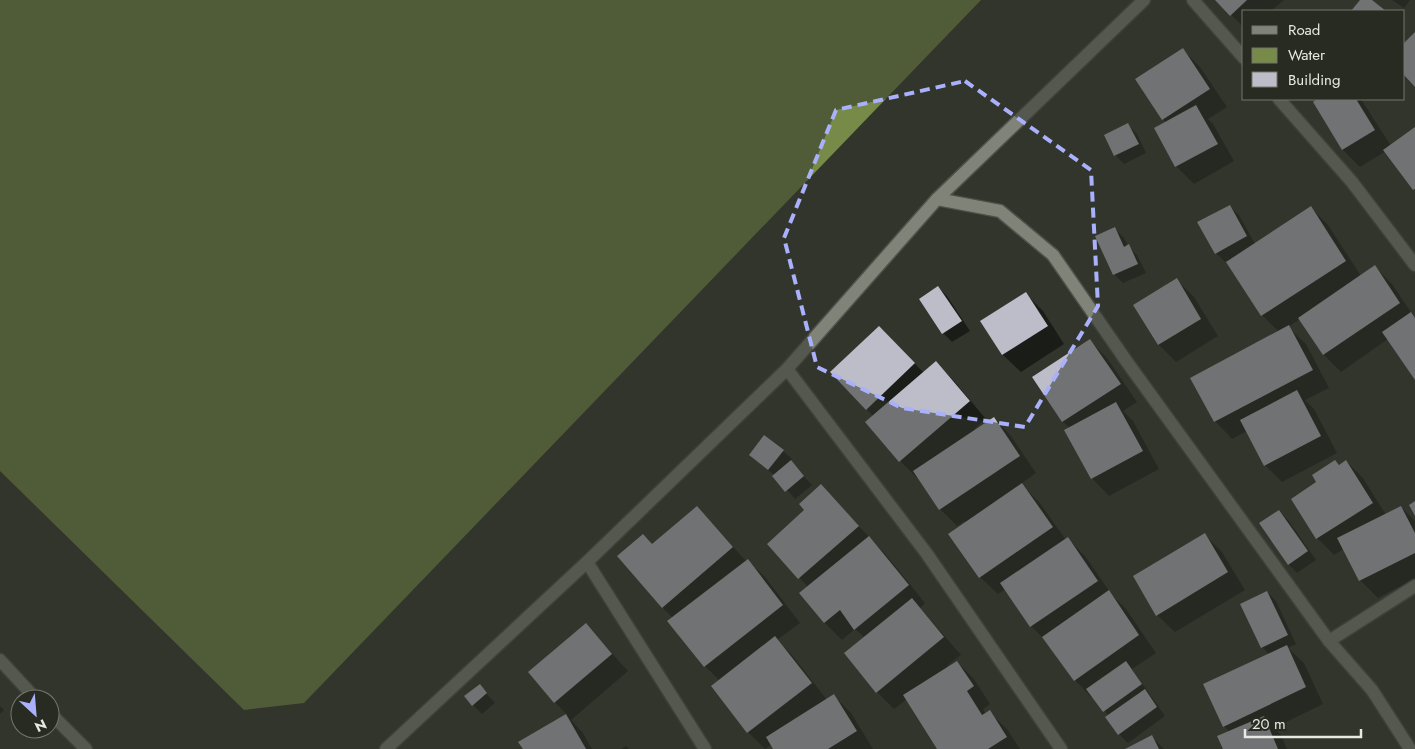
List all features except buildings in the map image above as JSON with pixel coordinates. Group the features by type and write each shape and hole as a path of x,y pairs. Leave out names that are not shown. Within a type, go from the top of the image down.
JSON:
{"street":[{"path":"386,749 587,562 787,369 937,199 1144,0"},
{"path":"1193,0 1242,56"},
{"path":"1280,100 1352,182 1415,265"},
{"path":"937,199 1000,211 1053,255 1127,362 1328,641 1372,690 1410,749"},
{"path":"787,369 927,554 1061,749"},
{"path":"587,562 705,749"},
{"path":"1328,641 1415,586"},
{"path":"0,660 27,689"},
{"path":"60,723 86,749"}],"highlighted area":[{"path":"965,81 1091,170 1098,306 1025,427 902,408 817,367 784,238 836,110"}],"water":[{"path":"0,0 981,0 304,703 244,710 0,471"}]}
